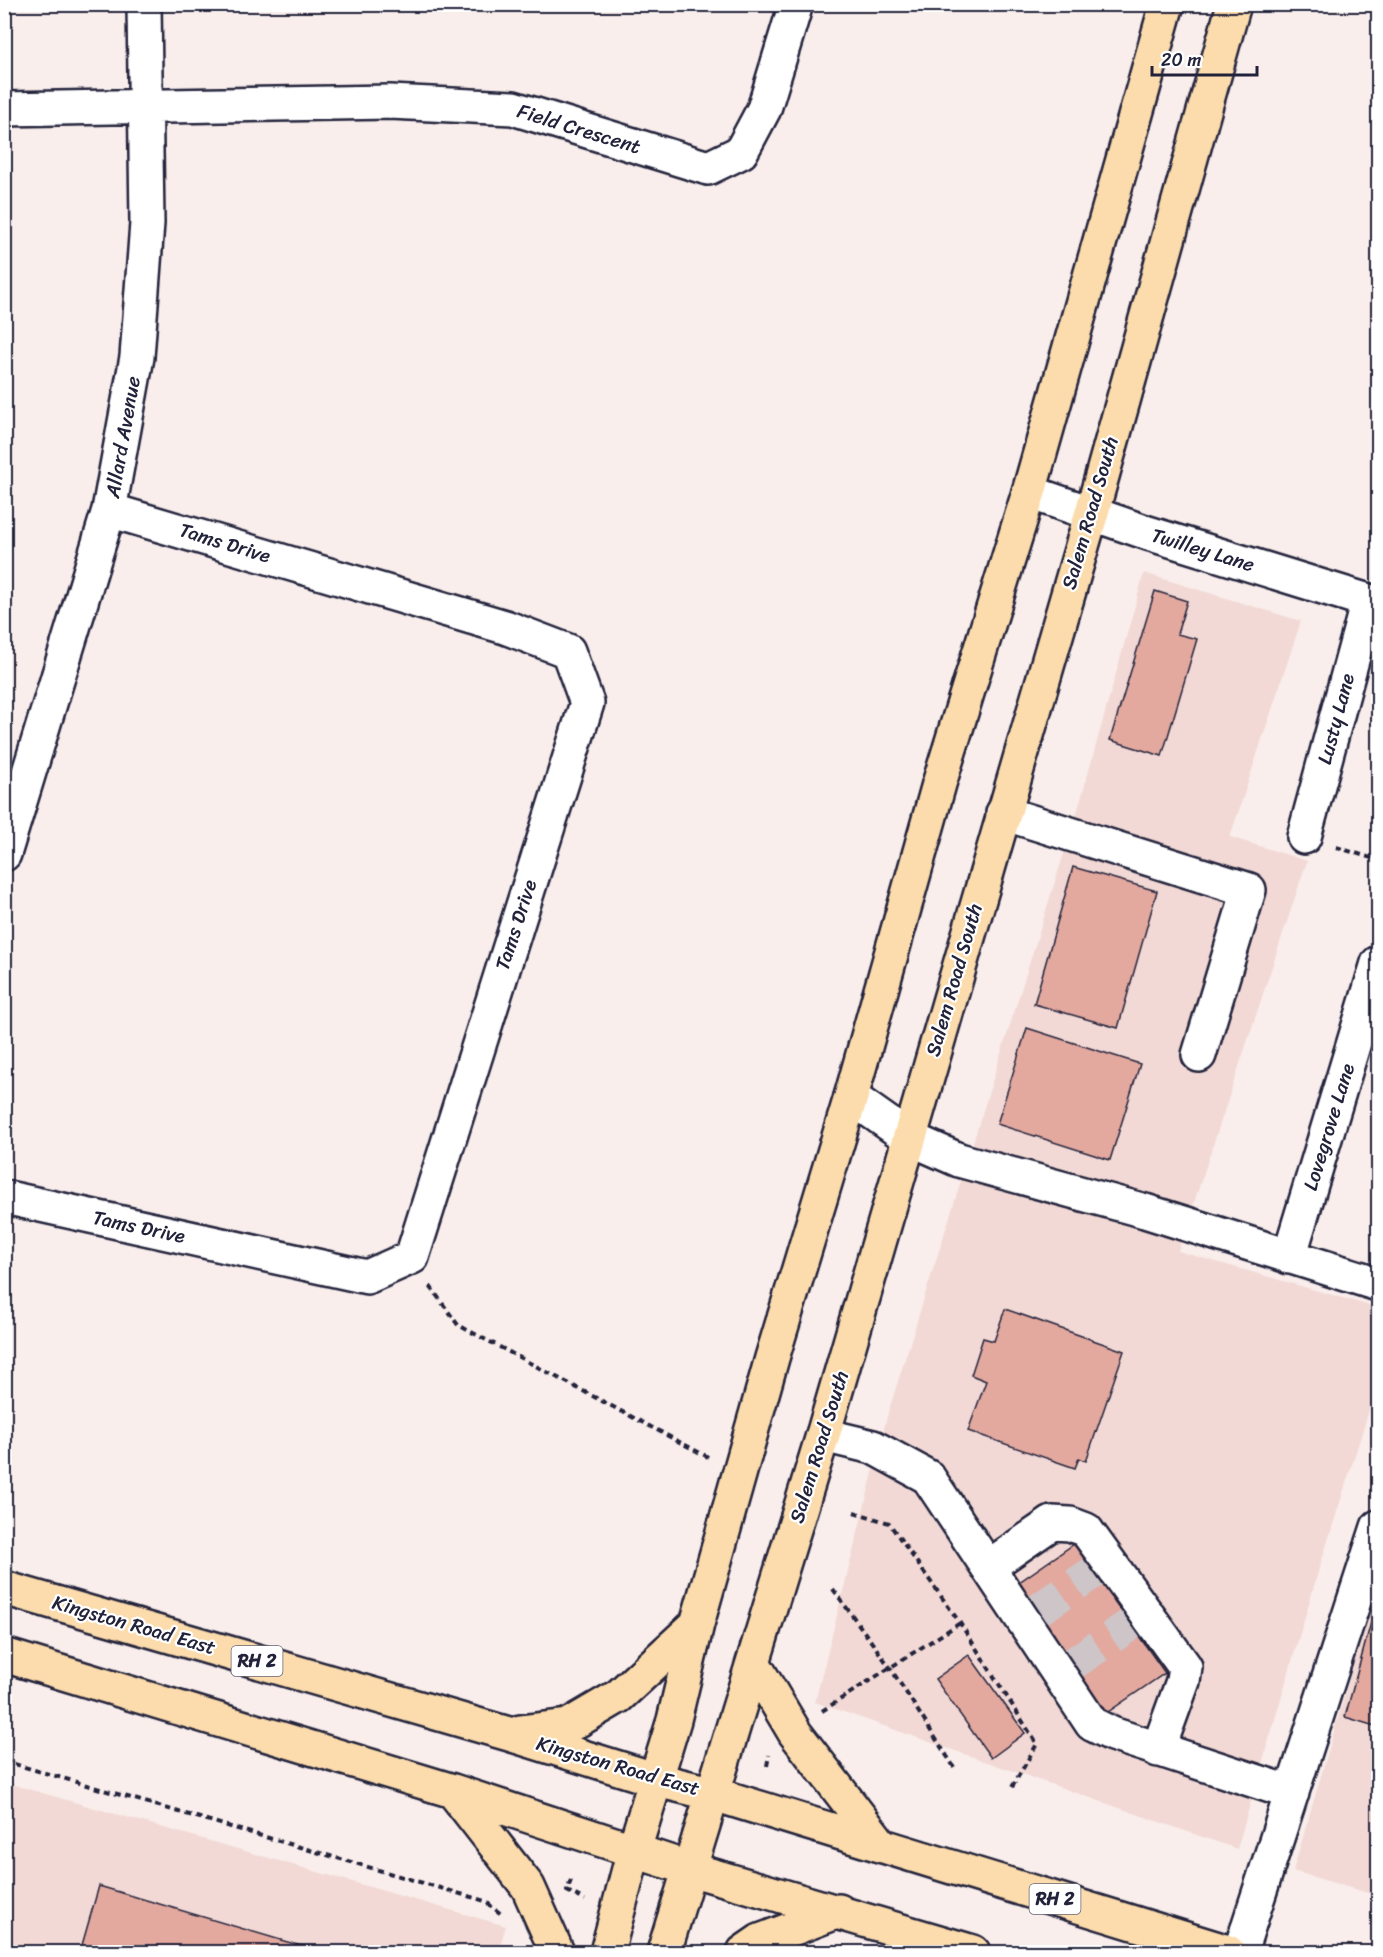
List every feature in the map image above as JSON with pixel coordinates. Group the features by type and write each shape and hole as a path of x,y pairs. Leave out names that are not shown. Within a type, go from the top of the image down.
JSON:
{"main road":[{"path":"608,1949 634,1851 657,1780 772,1358 851,1097 939,784 1029,492 1167,4"},
{"name":"Salem Road South","path":"664,1953 823,1435 1092,512 1234,4"},
{"name":"Kingston Road East","path":"4,1588 508,1734 657,1780 714,1794 1228,1953"},
{"path":"508,1734 568,1726 619,1696 698,1624"},
{"path":"4,1654 453,1791 690,1869 839,1911 973,1953"},
{"path":"754,1664 795,1733 882,1846"},
{"path":"453,1791 528,1887 558,1953"},
{"path":"744,1953 760,1941 839,1911"}],"street":[{"name":"Allard Avenue","path":"4,854 110,510 137,357 147,224 144,4"},
{"name":"Field Crescent","path":"4,109 390,102 513,108 708,168 741,152 764,109 796,4"},
{"name":"Twilley Lane","path":"1029,492 1148,533 1373,603"},
{"name":"Tams Drive","path":"4,1197 367,1277 412,1257 587,703 568,651 505,627 110,510"},
{"name":"Lusty Lane","path":"1304,837 1373,603"},
{"path":"1003,813 1249,890 1199,1055"},
{"name":"Lovegrove Lane","path":"1290,1257 1378,963"},
{"path":"851,1097 909,1138 972,1165 1145,1211 1378,1284"},
{"path":"823,1435 873,1447 928,1477 1092,1724 1112,1734 1158,1750 1292,1793"},
{"path":"988,1568 1052,1524 1070,1524 1086,1530 1131,1589 1185,1667 1183,1681 1158,1750"},
{"path":"1240,1953 1378,1527"},
{"path":"1094,1572 1131,1589"},
{"path":"1131,1589 1131,1624"},
{"path":"1035,1612 1042,1647 1071,1665"}],"path":[{"path":"1304,837 1378,860"},
{"path":"412,1257 458,1325 690,1449 741,1470"},
{"path":"854,1512 889,1523 960,1623 1036,1744 1011,1789"},
{"path":"833,1589 889,1666 954,1767"},
{"path":"815,1716 889,1666 960,1623"},
{"path":"4,1761 485,1901 520,1931 538,1911"},
{"path":"571,1880 567,1891 592,1902"}],"shaded area":[{"path":"1144,573 1301,621 1230,837 1307,861 1178,1251 1378,1308 1378,1382 1319,1569 1237,1849 815,1702 888,1413 1081,799"},
{"path":"1378,1581 1378,1896 1293,1871"},
{"path":"4,1782 506,1926 498,1952 5,1952"}],"building":[{"path":"1155,591 1187,601 1177,634 1197,639 1162,756 1110,740"},
{"path":"1073,867 1157,891 1118,1028 1034,1004"},
{"path":"1027,1028 1140,1064 1110,1160 997,1124"},
{"path":"1005,1309 1124,1351 1086,1461 1079,1458 1075,1468 968,1431 986,1381 971,1375 983,1338 994,1341"},
{"path":"1074,1544 1165,1673 1105,1714 1015,1585"},
{"path":"1378,1597 1378,1727 1345,1717"},
{"path":"969,1655 1025,1733 991,1758 935,1679"},
{"path":"99,1886 321,1952 80,1952"}],"tunnel":[{"path":"1035,1612 1094,1572"},
{"path":"1071,1665 1131,1624"}]}
